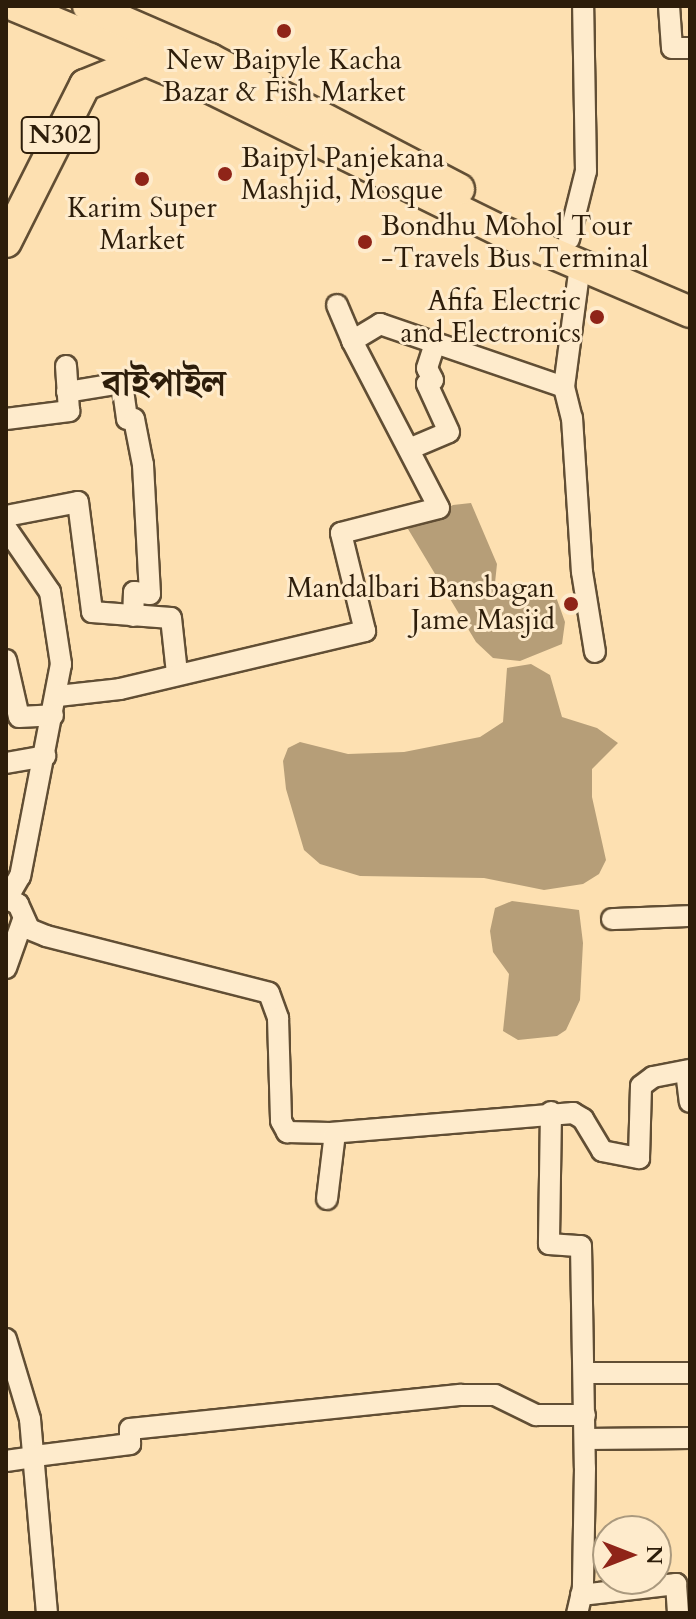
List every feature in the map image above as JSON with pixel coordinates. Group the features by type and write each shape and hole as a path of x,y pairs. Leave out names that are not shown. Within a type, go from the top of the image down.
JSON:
{"highway":[{"path":"15,6 575,252 690,292"},
{"path":"88,6 210,59 690,312"},
{"name":"N302","path":"6,242 85,85 144,61"}],"street":[{"path":"583,6 586,171 575,252 564,387 572,418 582,572 595,652"},
{"path":"669,6 672,48 690,48"},
{"path":"6,660 19,717 177,673 237,664 365,631 341,533 439,508 352,341 337,305"},
{"path":"352,341 380,324 564,387"},
{"path":"409,449 449,432 427,384 433,380 427,368 435,343"},
{"path":"6,419 69,411 66,366"},
{"path":"67,392 122,383 127,419 134,419 143,465 150,594 134,592 133,616"},
{"path":"6,516 78,502 92,612 171,618 177,673"},
{"path":"6,528 50,592 61,664 20,876 8,900 18,904 29,929 88,950 205,980 243,982 269,993 278,1018 281,1121 287,1132 335,1133 551,1112 583,1119 602,1151 639,1158 641,1086 653,1077 688,1071 690,1102"},
{"path":"6,763 45,756"},
{"path":"612,919 690,916"},
{"path":"6,968 23,920"},
{"path":"551,1112 549,1244 581,1246 585,1439 579,1604 676,1584 678,1613"},
{"path":"327,1199 335,1133"},
{"path":"6,1342 30,1419 47,1613"},
{"path":"585,1373 690,1373"},
{"path":"6,1461 130,1444 130,1429 461,1395 495,1395 536,1415 585,1415"},
{"path":"585,1439 690,1438"}],"shaded area":[{"path":"471,503 497,564 495,583 535,585 555,594 565,622 562,644 520,661 493,658 476,642 408,529 453,505"},
{"path":"531,664 550,675 562,717 597,728 618,743 592,769 592,797 606,860 599,874 583,884 544,890 484,878 360,876 320,864 304,850 286,789 283,761 288,748 300,742 348,754 404,752 480,737 503,722 507,668"},
{"path":"512,901 579,910 583,943 580,1000 566,1030 557,1036 518,1040 503,1031 509,974 493,952 490,931 495,908"}],"place":[{"name":"New Baipyle Kacha Bazar & Fish Market","path":"284,31"},
{"name":"Baipyl Panjekana Mashjid, Mosque","path":"225,174"},
{"name":"Karim Super Market","path":"142,179"},
{"name":"Bondhu Mohol Tour -Travels Bus Terminal","path":"365,242"},
{"name":"Afifa Electric and Electronics","path":"597,317"},
{"name":"Mandalbari Bansbagan Jame Masjid","path":"571,604"}],"district":[{"name":"বাইপাইল","path":"164,384"}]}
